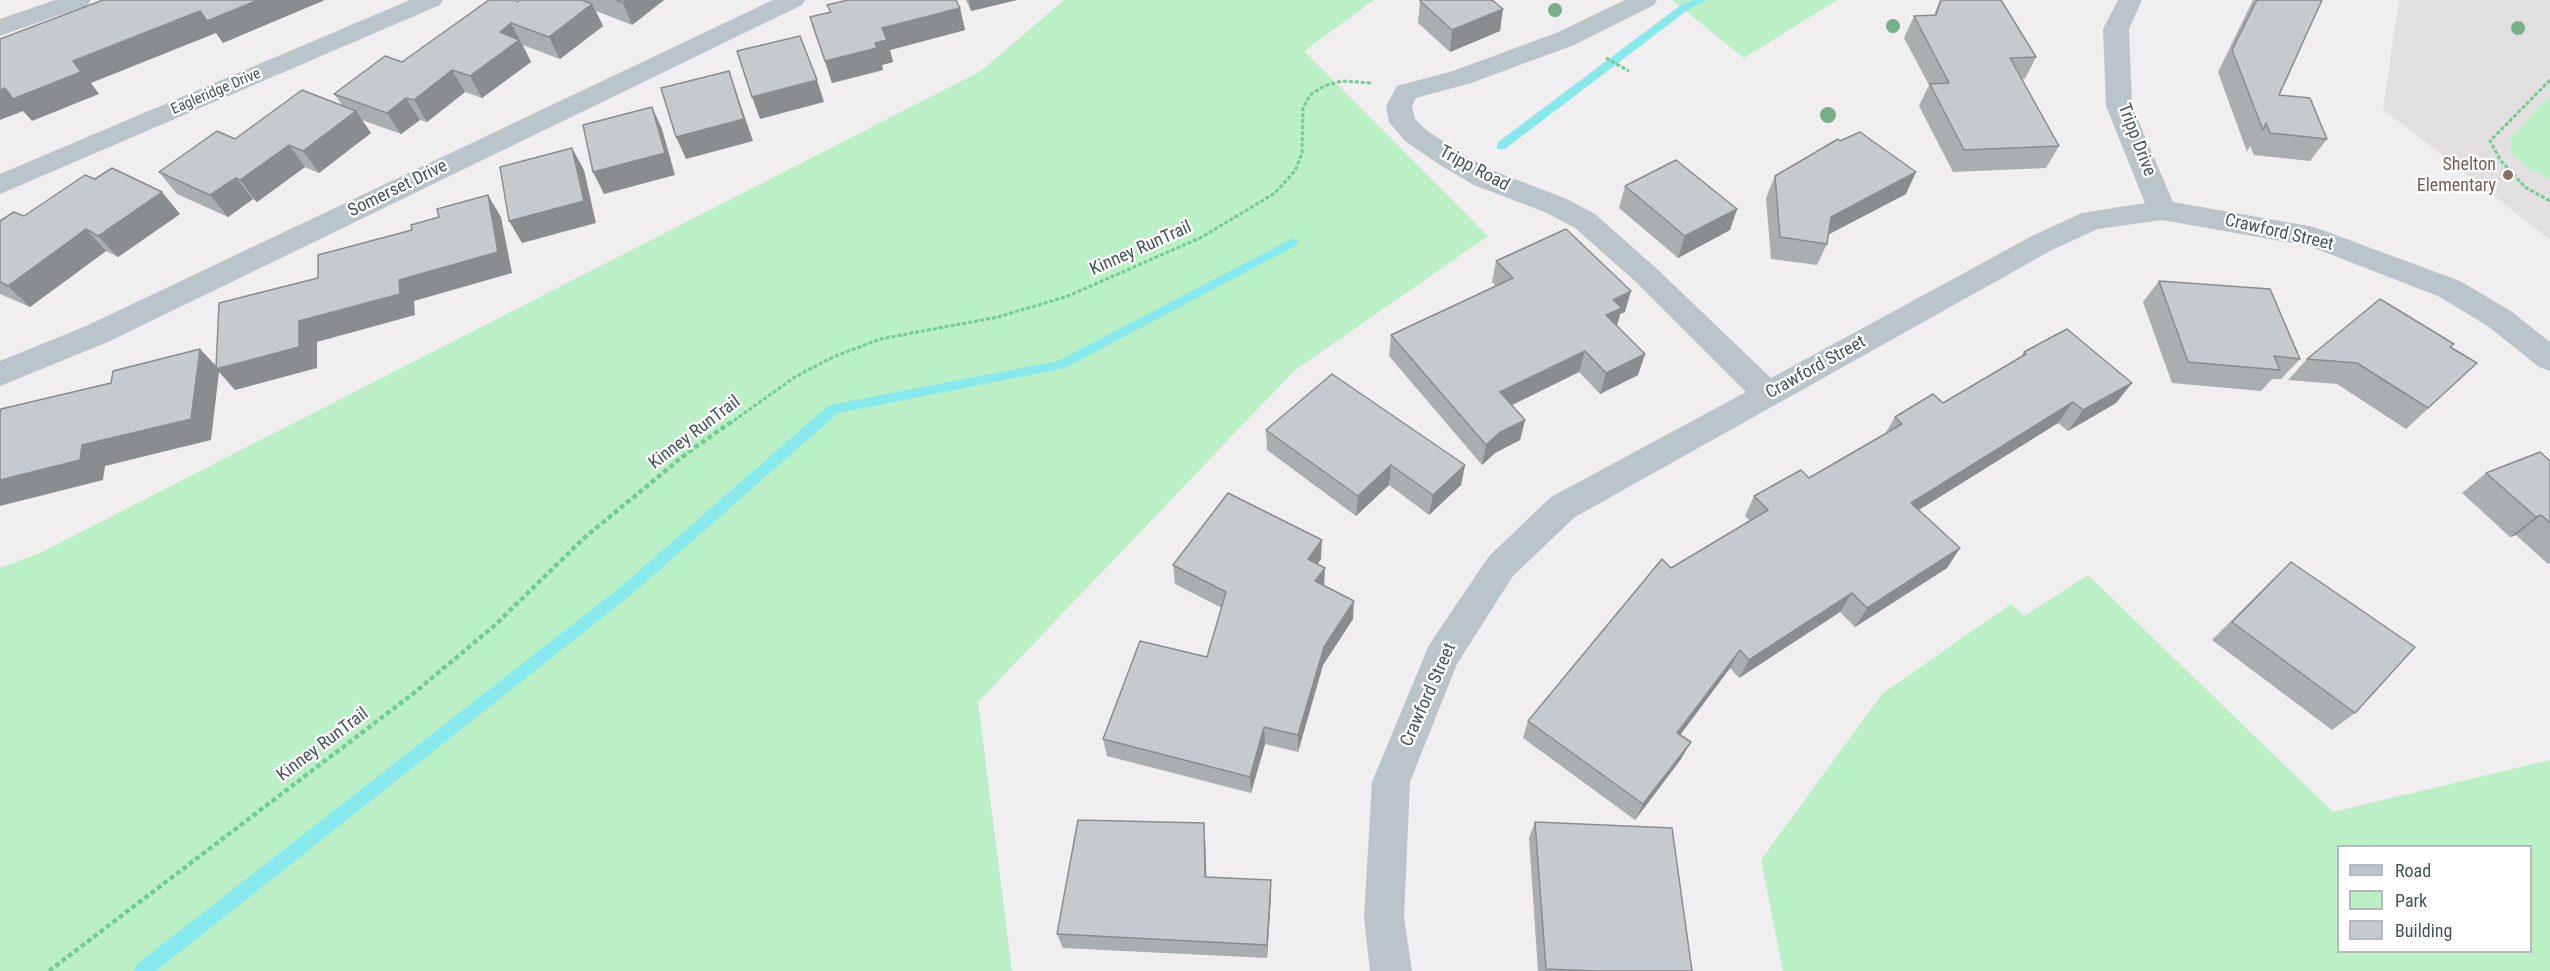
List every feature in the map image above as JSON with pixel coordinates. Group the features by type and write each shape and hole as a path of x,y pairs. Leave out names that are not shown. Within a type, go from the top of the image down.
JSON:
{"street":[{"path":"3,21 79,0"},
{"name":"Eagleridge Drive","path":"0,185 431,0"},
{"name":"Somerset Drive","path":"0,374 97,333 793,0"},
{"path":"1406,92 1462,77 1569,37 1645,0"},
{"name":"Tripp Drive","path":"2130,0 2116,29 2119,106 2162,210"},
{"name":"Tripp Road","path":"1406,92 1399,106 1402,122 1414,135 1484,178 1557,206 1585,221 1646,275 1769,395"},
{"name":"Crawford Street","path":"1391,971 1384,917 1390,782 1442,656 1501,566 1563,507 2042,243 2092,220 2162,210 2314,237 2450,289 2500,319 2550,359"}],"path":[{"path":"2550,80 2490,141 2501,161 2525,187 2550,201"},
{"name":"Kinney RunTrail","path":"49,971 414,693 494,626 584,538 687,453 795,377 831,358 880,339 998,317 1068,296 1202,237 1275,193 1294,171 1302,153 1303,108 1310,95 1324,86 1342,81 1380,83 1406,92"}],"shaded area":[{"name":"Shelton Elementary","path":"2399,0 2550,0 2550,240 2383,109"}],"green space":[{"path":"1064,0 1374,0 1304,51 1488,236 1294,371 978,702 1012,971 0,971 0,568 40,553 981,71"},
{"path":"1672,0 1837,0 1744,58"},
{"path":"2550,95 2550,179 2529,169 2511,153 2511,138"},
{"path":"2088,575 2333,812 2550,760 2550,971 1783,971 1761,860 1882,694 2011,604 2024,616"}],"building":[{"path":"103,0 258,0 207,21 200,11 73,61 81,72 13,99 5,88 0,90 0,39"},
{"path":"489,0 516,0 517,2 520,0 582,0 592,4 549,37 511,23 500,32 519,40 470,76 452,70 414,100 406,98 387,113 334,94 385,56 402,62"},
{"path":"848,0 956,0 960,8 882,28 887,40 875,43 877,48 825,61 810,17 831,12 827,5"},
{"path":"1492,0 1503,9 1452,30 1420,1"},
{"path":"1941,0 2001,0 2036,57 2010,58 2059,146 1964,150 1930,84 1949,83 1914,16 1936,15"},
{"path":"2257,0 2322,0 2279,95 2310,98 2327,139 2270,133 2266,123 2263,130 2232,50"},
{"path":"800,36 817,80 752,97 737,51"},
{"path":"729,71 744,119 676,137 661,88"},
{"path":"302,90 356,111 303,151 289,145 240,180 236,178 210,195 159,172 217,131 235,139"},
{"path":"652,107 665,153 593,172 583,125"},
{"path":"1860,132 1916,172 1831,217 1827,244 1780,237 1775,176 1838,139 1840,141"},
{"path":"572,148 584,201 509,221 500,167"},
{"path":"1676,160 1737,209 1685,236 1625,186"},
{"path":"112,168 162,192 98,236 86,229 8,286 0,282 0,221 14,212 24,216 85,175 95,179"},
{"path":"488,195 498,252 399,280 400,294 299,321 299,347 216,369 219,303 318,278 318,255 412,230 411,225 439,217 437,209"},
{"path":"1566,229 1631,291 1613,300 1622,308 1606,315 1645,354 1606,373 1585,351 1500,392 1525,420 1499,433 1486,445 1391,335 1513,278 1496,261"},
{"path":"2159,281 2270,289 2300,359 2274,356 2280,370 2188,362"},
{"path":"2380,299 2454,344 2450,347 2477,363 2428,408 2357,363 2307,359"},
{"path":"2067,329 2132,383 2083,410 2073,402 1911,503 1960,548 1867,608 1852,593 1749,660 1740,650 1677,733 1691,742 1643,804 1528,721 1662,559 1671,568 1768,510 1754,496 1801,470 1809,478 1902,424 1895,417 1933,394 1943,403 2026,354 2024,352"},
{"path":"200,349 191,419 82,445 80,460 0,480 1,409 111,383 113,371"},
{"path":"1332,374 1465,465 1433,495 1391,465 1358,496 1266,430"},
{"path":"2540,452 2550,461 2550,523 2541,515 2536,517 2486,473"},
{"path":"1228,493 1322,540 1308,559 1325,568 1315,581 1354,601 1324,647 1298,735 1264,727 1250,777 1103,739 1140,641 1207,657 1226,592 1173,565"},
{"path":"2291,562 2415,647 2355,713 2232,622"},
{"path":"1078,820 1204,823 1205,877 1271,880 1267,945 1057,934"},
{"path":"1535,822 1672,828 1692,971 1546,969"}],"waterway":[{"path":"1501,146 1685,7 1701,0"},
{"path":"142,971 627,590 834,409 1061,365 1293,242"}],"place":[{"name":"Shelton Elementary","path":"2508,175"}]}
